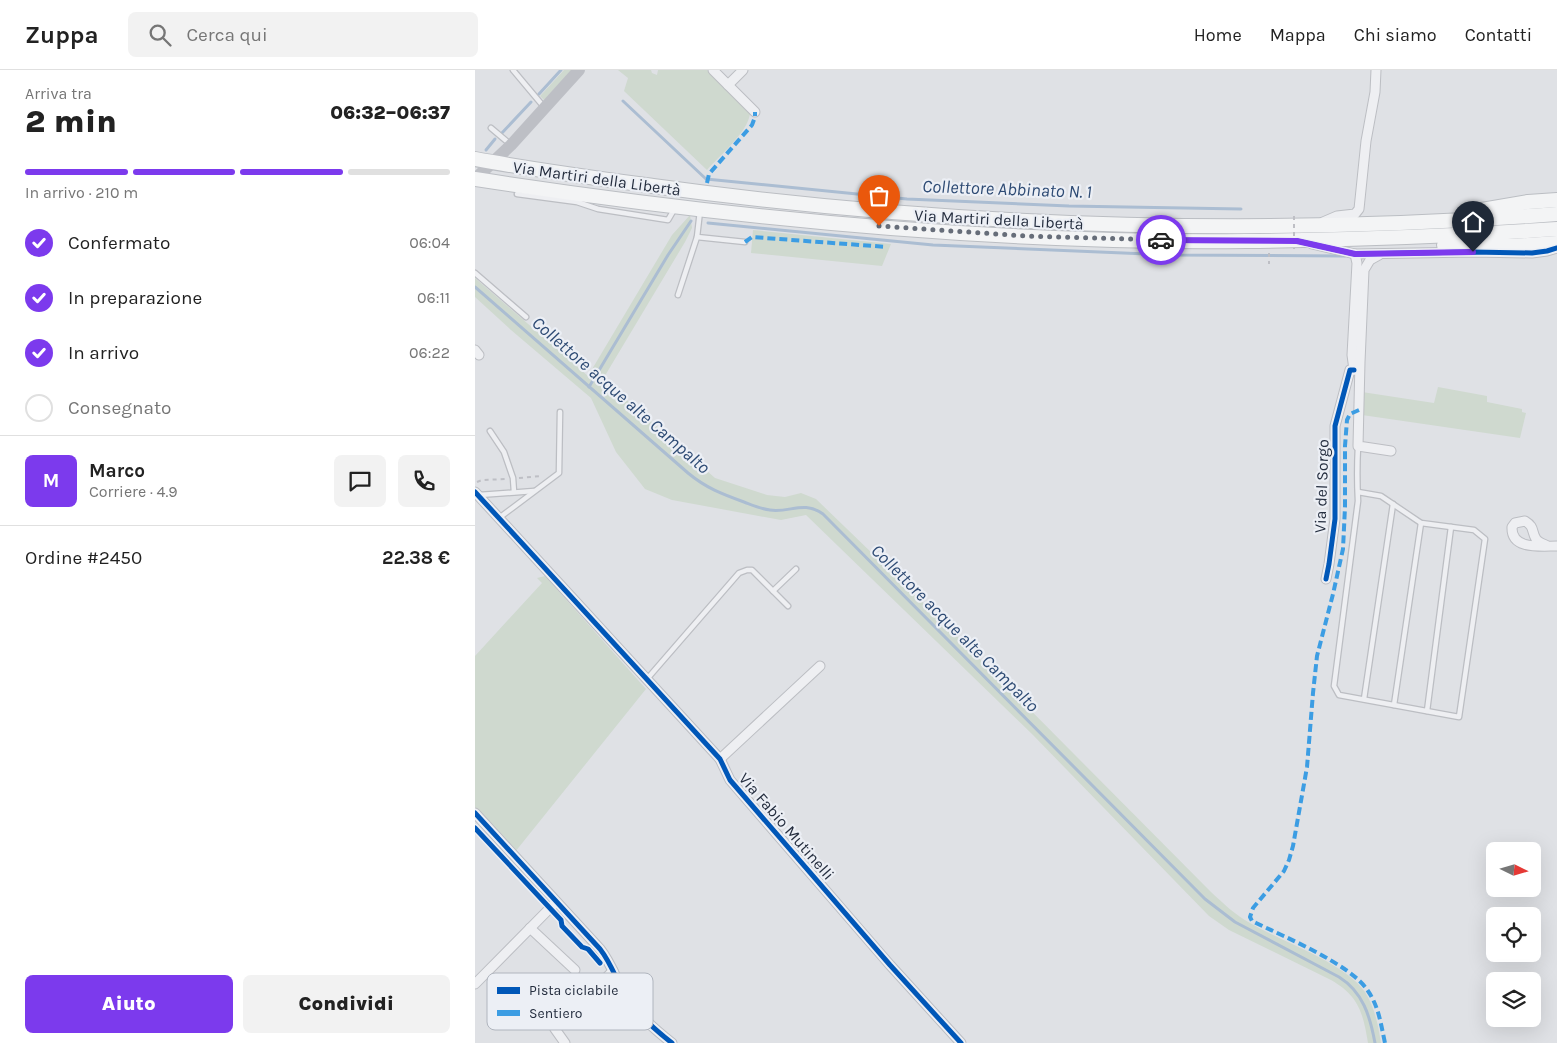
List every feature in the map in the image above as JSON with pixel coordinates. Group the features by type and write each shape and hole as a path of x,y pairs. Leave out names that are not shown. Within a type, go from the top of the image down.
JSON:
{"main road":[{"name":"Via Martiri della Libertà","path":"475,159 714,195 918,215 1026,221 1135,225 1314,225 1402,223 1557,214"},
{"name":"Via Martiri della Libertà","path":"475,179 578,198 917,230 1026,236 1296,245 1351,240 1557,229"},
{"path":"1402,223 1459,212 1485,210 1528,202 1557,200"},
{"path":"1351,240 1421,246 1512,246 1557,243"}],"street":[{"path":"475,179 513,143 579,70"},
{"path":"713,70 755,112"},
{"path":"728,85 743,70"},
{"path":"1314,225 1337,216 1355,214 1359,209 1366,141 1375,92 1376,70"},
{"path":"513,143 515,158 525,167 536,169"},
{"path":"1296,245 1355,254 1532,253 1557,248"},
{"name":"Via del Sorgo","path":"1355,254 1357,263 1352,355 1357,370"},
{"name":"Via del Sorgo","path":"1358,446 1357,370 1364,270 1369,260 1381,254"},
{"name":"Via del Sorgo","path":"1326,579 1335,519 1335,426 1350,370 1357,370"},
{"path":"1358,446 1391,451"},
{"name":"Via Fabio Mutinelli","path":"476,494 720,759 730,780 890,965 961,1043"},
{"path":"720,759 820,666"},
{"path":"475,813 600,949 613,971"},
{"path":"475,984 556,902"},
{"path":"530,928 575,970"},
{"path":"653,1025 671,1043"},
{"path":"556,1030 565,1043"}],"lane":[{"path":"513,70 545,108"},
{"path":"491,128 513,143"},
{"path":"517,194 578,198"},
{"path":"678,295 697,237 701,210"},
{"path":"697,237 745,242"},
{"path":"475,273 526,317"},
{"path":"499,518 559,473 560,412"},
{"path":"489,431 505,452 513,478 514,492"},
{"path":"1358,446 1357,465 1358,501 1334,686 1339,695 1459,717 1485,538 1474,530 1421,523 1381,496 1358,492"},
{"path":"476,494 535,490"},
{"path":"1364,699 1393,504"},
{"path":"1394,705 1421,523"},
{"path":"1427,711 1451,527"},
{"path":"773,591 796,569"},
{"path":"647,679 739,574 752,570 788,606"}],"path":[{"path":"1293,216 1296,245"},
{"path":"1269,250 1269,264"}],"shaded area":[{"path":"564,70 572,70 544,100 540,96"},
{"path":"618,70 651,70 652,73 657,75 658,70 707,70 750,114 748,121 739,136 707,170 624,91 628,78"},
{"path":"690,215 692,228 685,242 603,379 715,478 767,495 785,497 801,493 816,499 934,613 1225,905 1245,920 1312,953 1343,971 1355,981 1365,992 1374,1010 1381,1043 1368,1043 1358,1006 1348,992 1340,986 1229,930 1209,916 1032,734 806,515 781,520 672,500 645,489 616,452 591,398 475,297 475,278 588,376 672,235"},
{"path":"753,230 891,244 882,266 751,253"},
{"path":"1438,387 1487,396 1487,402 1522,409 1522,412 1526,413 1520,438 1362,415 1362,392 1434,403"},
{"path":"545,576 646,689 515,852 475,807 475,656 542,583 537,578"}],"waterway":[{"name":"Collettore acque alte Campalto","path":"539,94 561,70"},
{"name":"Collettore Abbinato N. 1","path":"623,101 706,179 907,199 1069,206 1241,209"},
{"name":"Collettore acque alte Campalto","path":"501,134 531,102"},
{"name":"Collettore acque alte Campalto","path":"486,150 495,139"},
{"path":"589,387 668,255 691,221"},
{"path":"708,223 933,245 1171,255 1345,256"},
{"name":"Collettore acque alte Campalto","path":"475,287 701,483 763,509 777,510 803,507 823,514 1205,899 1235,922 1347,983 1360,997 1364,1005 1371,1023 1375,1043"}],"marked path":[{"path":"707,183 709,174 752,125 755,112"},
{"path":"745,242 752,237 887,247"},
{"path":"1359,410 1350,414 1347,420 1343,549 1317,656 1307,767 1293,846 1284,871 1253,908 1250,917 1252,921 1333,962 1360,981 1375,1003 1385,1043"}],"cycle path":[{"path":"1297,241 1355,254 1532,253 1557,248"},
{"path":"1326,579 1335,519 1335,426 1350,370 1354,370"},
{"path":"475,492 720,759 730,780 890,965 961,1043"},
{"path":"475,813 600,949 614,973"},
{"path":"475,828 561,920 562,926 582,947 588,949 600,963"},
{"path":"653,1026 672,1043"}],"way so far":[{"path":"879,226 1026,236 1161,240"}],"route":[{"path":"1161,240 1297,241 1355,254 1473,252"}]}
